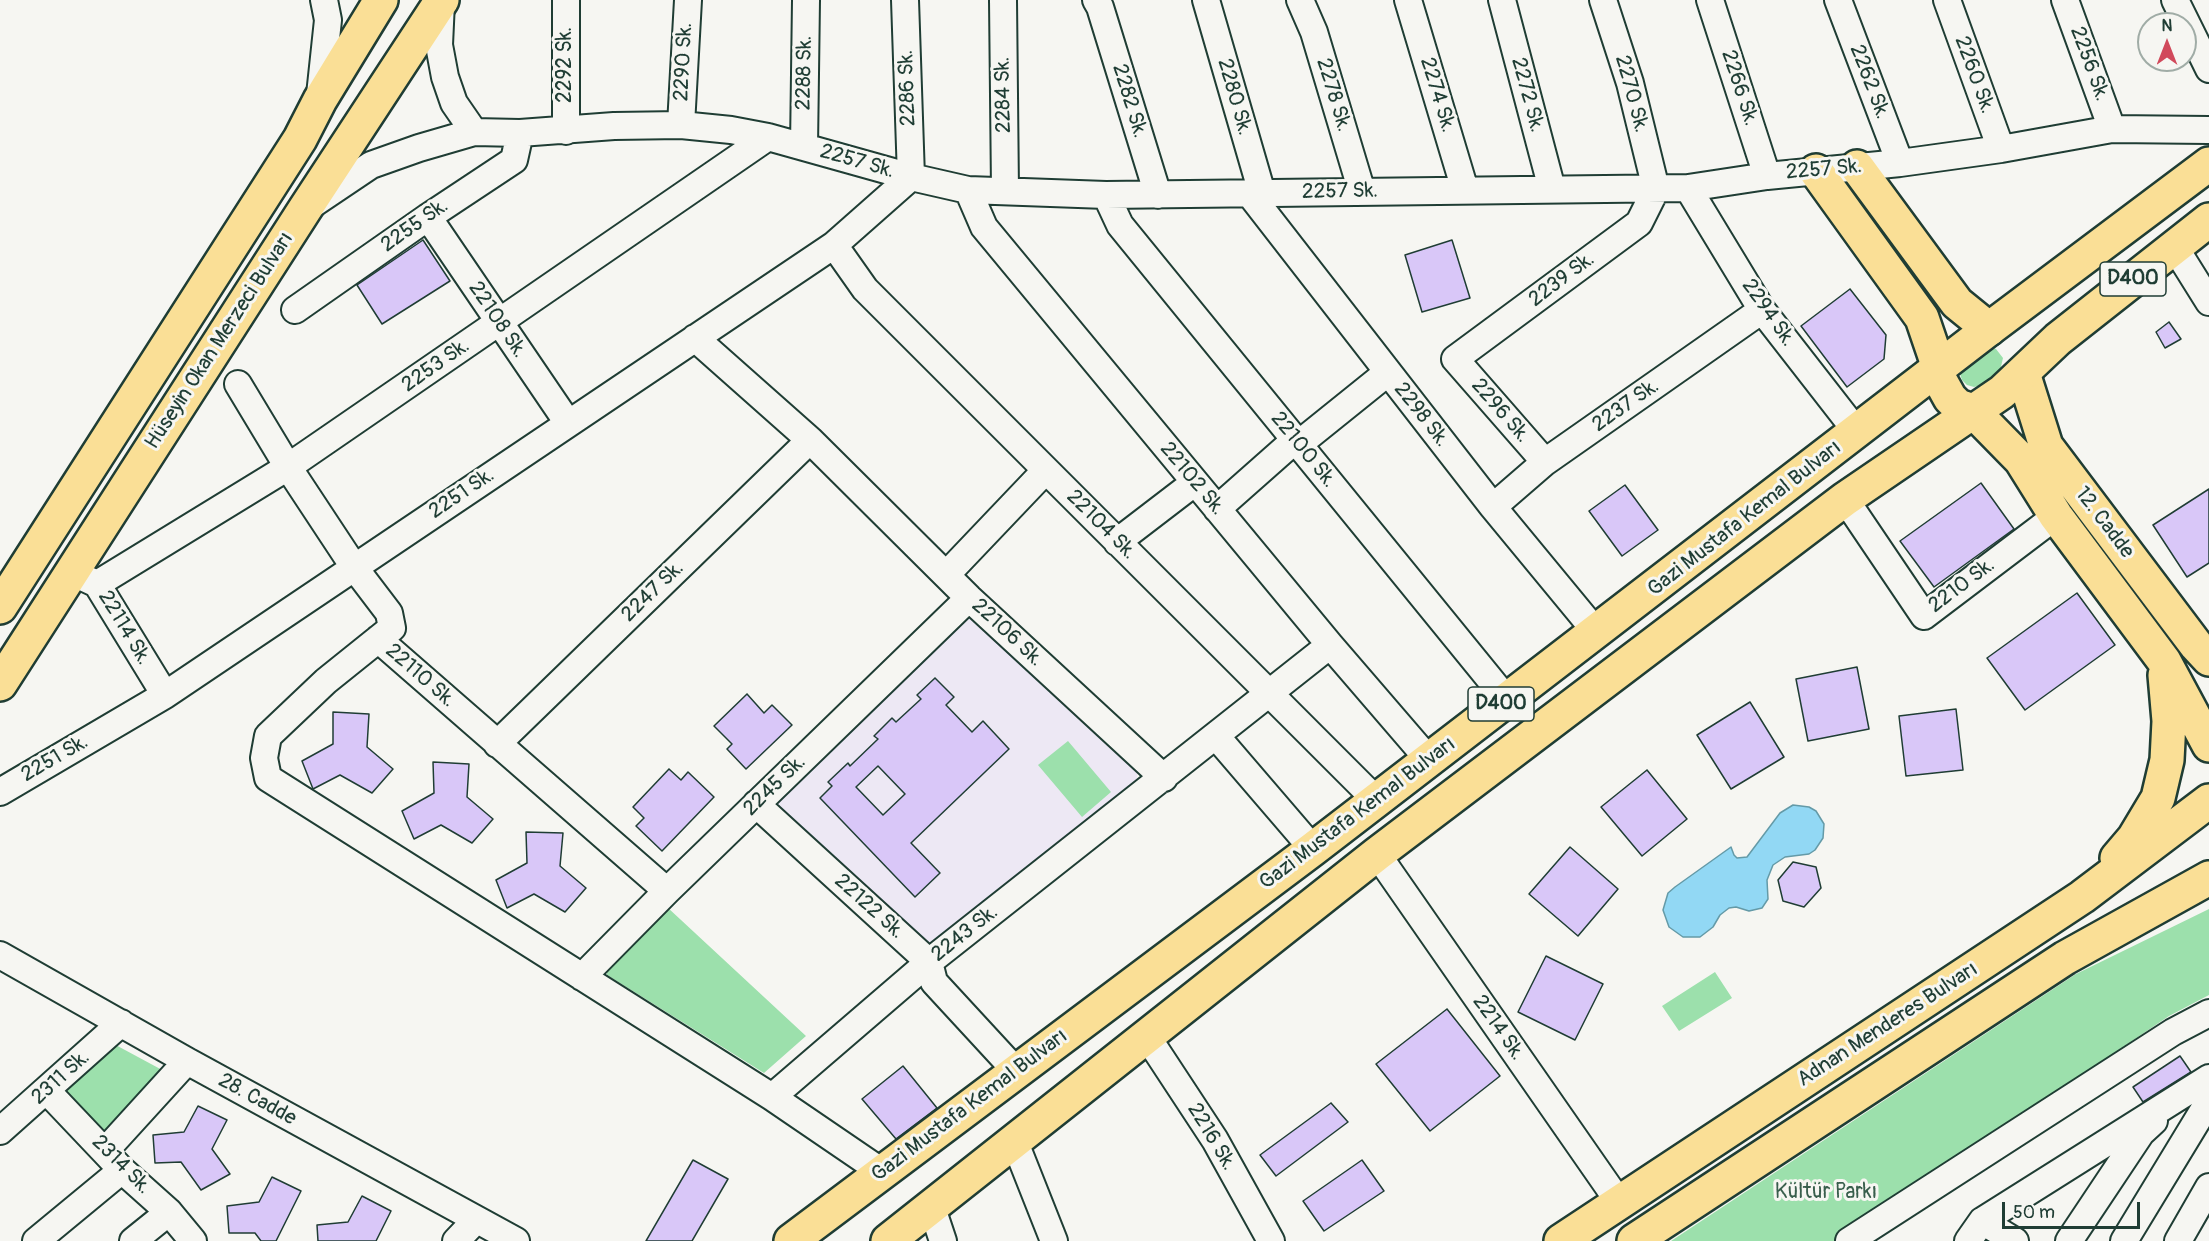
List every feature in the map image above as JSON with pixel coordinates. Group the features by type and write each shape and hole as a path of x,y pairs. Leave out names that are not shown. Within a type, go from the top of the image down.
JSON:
{"main road":[{"name":"Hüseyin Okan Merzeci Bulvarı","path":"0,607 300,139 320,100 381,0"},
{"name":"Hüseyin Okan Merzeci Bulvarı","path":"0,684 85,578 305,209 442,1"},
{"name":"Gazi Mustafa Kemal Bulvarı","path":"791,1241 1313,849 1597,633 1989,329 2209,164"},
{"path":"1857,167 1958,303 1989,329 2001,332 2017,346 2022,357 2023,373"},
{"path":"1816,171 1922,318 1939,368 1940,380 1950,398 1958,406 1973,411"},
{"name":"Gazi Mustafa Kemal Bulvarı","path":"888,1241 1377,854 1845,499 2002,392 2058,339 2209,220"},
{"name":"12. Cadde","path":"2023,373 2046,446 2205,653"},
{"name":"12. Cadde","path":"1973,411 2021,460 2056,516 2164,661 2209,745"},
{"path":"2082,897 2134,838 2158,798 2167,760 2169,721 2164,661"},
{"name":"Adnan Menderes Bulvarı","path":"1561,1241 2082,897 2209,801"},
{"name":"Adnan Menderes Bulvarı","path":"1634,1241 2065,958 2209,878"}],"street":[{"path":"320,100 328,20 324,0"},
{"name":"2292 Sk.","path":"566,0 566,131"},
{"name":"2290 Sk.","path":"681,125 688,0"},
{"name":"2288 Sk.","path":"804,147 806,0"},
{"name":"2286 Sk.","path":"905,0 911,177"},
{"name":"2284 Sk.","path":"1004,0 1005,190"},
{"name":"2280 Sk.","path":"1206,0 1256,193"},
{"name":"2278 Sk.","path":"1300,0 1314,32 1362,192"},
{"name":"2274 Sk.","path":"1408,0 1465,190"},
{"name":"2272 Sk.","path":"1502,0 1552,189"},
{"name":"2270 Sk.","path":"1603,0 1630,83 1656,189"},
{"name":"2266 Sk.","path":"1710,0 1767,176"},
{"name":"2262 Sk.","path":"1838,0 1900,164"},
{"name":"2260 Sk.","path":"1947,0 2001,149"},
{"name":"2256 Sk.","path":"2065,0 2112,129"},
{"path":"2175,0 2209,69"},
{"path":"442,1 439,45 445,77 454,103 474,132"},
{"name":"2282 Sk.","path":"1104,2 1158,195"},
{"name":"2257 Sk.","path":"305,209 371,165 474,132 520,133 614,126 681,125 731,130 768,137 911,177 968,190 1106,195 1688,188 1767,176 1900,164 2112,129 2209,130"},
{"name":"2255 Sk.","path":"295,310 514,160 520,133"},
{"name":"2253 Sk.","path":"85,578 288,467 768,137"},
{"name":"2251 Sk.","path":"0,792 165,695 834,245 911,177"},
{"name":"2294 Sk.","path":"1688,188 1762,310 1857,432"},
{"name":"2239 Sk.","path":"1455,359 1639,223 1656,189"},
{"name":"22102 Sk.","path":"968,190 984,227 1194,483 1429,760"},
{"name":"2298 Sk.","path":"1256,193 1388,373 1493,507 1597,633"},
{"name":"22100 Sk.","path":"1106,195 1120,225 1507,700"},
{"name":"22108 Sk.","path":"428,217 568,423"},
{"name":"22104 Sk.","path":"834,245 865,289 1376,800"},
{"path":"2174,246 2209,302"},
{"name":"2237 Sk.","path":"1493,507 1545,462 1762,310"},
{"name":"22106 Sk.","path":"695,338 810,440 969,598 1164,778"},
{"name":"2296 Sk.","path":"1455,359 1545,462"},
{"path":"1216,509 1295,440 1305,439 1388,373"},
{"name":"22110 Sk.","path":"238,384 288,467 354,567 389,613 392,628 378,639 667,891"},
{"name":"2247 Sk.","path":"497,744 810,440"},
{"path":"946,575 1046,470"},
{"path":"1117,542 1194,483"},
{"name":"2210 Sk.","path":"1845,499 1924,616 2056,516"},
{"name":"22114 Sk.","path":"85,578 165,695"},
{"name":"2245 Sk.","path":"582,977 667,891 969,598"},
{"path":"378,639 326,681 268,736 264,758 268,778 772,1097 882,1172"},
{"path":"1164,778 1330,645"},
{"path":"1216,736 1313,849"},
{"name":"2243 Sk.","path":"772,1097 929,962 1164,778"},
{"name":"22122 Sk.","path":"756,804 929,962 934,982 1017,1072"},
{"name":"2214 Sk.","path":"1377,854 1618,1202"},
{"name":"28. Cadde","path":"3,962 122,1023 516,1241"},
{"path":"1849,1241 2173,1032 2209,1013"},
{"name":"2311 Sk.","path":"0,1131 122,1023"},
{"name":"2216 Sk.","path":"1146,1035 1215,1140 1271,1241"},
{"path":"105,1151 187,1061"},
{"path":"1975,1231 2209,1078"},
{"name":"2314 Sk.","path":"47,1091 122,1170 169,1212 193,1241"},
{"path":"2069,1241 2141,1133 2182,1095"},
{"path":"2124,1241 2209,1101"},
{"path":"1014,1140 1054,1241"},
{"path":"36,1241 122,1170"},
{"path":"2178,1241 2209,1188"},
{"path":"931,1205 943,1241"},
{"path":"133,1241 169,1212"},
{"path":"456,1241 476,1220"},
{"path":"1975,1231 2015,1241"}],"shaded area":[{"path":"962,615 977,616 1138,770 1135,789 932,947 925,944 776,814 774,798"}],"green space":[{"path":"1990,347 1996,349 2003,358 2000,371 1981,385 1974,387 1967,385 1960,374 1961,367"},
{"path":"1068,741 1111,792 1082,817 1038,765"},
{"path":"667,907 806,1036 764,1073 607,975 607,964"},
{"name":"Kültür Parkı","path":"2209,909 2209,995 2169,1016 1835,1241 1671,1241 2076,974"},
{"path":"1715,972 1732,998 1679,1031 1662,1006"},
{"path":"112,1043 164,1071 108,1132 102,1132 69,1098 66,1091 70,1082"}],"water":[{"path":"1793,805 1809,807 1816,811 1824,824 1823,838 1815,850 1809,854 1785,857 1773,865 1767,880 1768,899 1762,908 1749,911 1736,907 1729,908 1720,915 1713,927 1700,937 1683,937 1669,927 1663,910 1668,893 1731,847 1737,858 1747,857 1780,813"}],"building":[{"path":"423,240 450,281 382,324 357,285"},
{"path":"1452,240 1470,298 1422,312 1405,255"},
{"path":"1850,289 1886,335 1884,359 1847,387 1801,326"},
{"path":"2169,322 2181,339 2165,348 2156,332"},
{"path":"1981,483 2014,529 1934,587 1900,541"},
{"path":"1625,485 1658,530 1622,556 1589,511"},
{"path":"2209,489 2209,563 2187,577 2153,525"},
{"path":"2077,593 2115,645 2025,710 1987,658"},
{"path":"1857,667 1869,729 1808,741 1796,679"},
{"path":"935,678 954,697 946,705 972,732 983,721 1009,749 911,843 940,873 915,897 820,798 832,786 828,782 848,763 850,766 878,739 874,736 892,718 896,722 921,699 917,695","holes":["878,766 905,794 883,815 856,787"]},
{"path":"747,694 764,713 772,705 792,725 746,769 727,749 732,744 714,726"},
{"path":"1750,702 1784,757 1731,789 1697,735"},
{"path":"1956,709 1963,770 1906,776 1899,716"},
{"path":"333,712 369,714 367,747 393,769 372,793 340,775 313,789 302,761 333,744"},
{"path":"433,762 469,764 467,797 493,819 472,843 441,825 414,839 402,811 434,793"},
{"path":"669,769 681,780 688,772 714,797 662,851 636,826 644,818 633,807"},
{"path":"1647,770 1687,819 1642,856 1601,807"},
{"path":"526,832 563,833 560,866 586,888 565,912 534,894 507,908 496,880 527,863"},
{"path":"1570,847 1618,889 1578,936 1529,894"},
{"path":"1793,862 1816,867 1821,888 1804,907 1783,901 1778,880"},
{"path":"1546,956 1603,984 1575,1040 1518,1012"},
{"path":"1447,1009 1500,1076 1430,1131 1376,1064"},
{"path":"2180,1056 2191,1072 2143,1102 2133,1087"},
{"path":"903,1066 937,1108 896,1139 862,1099"},
{"path":"1331,1103 1348,1122 1276,1176 1260,1155"},
{"path":"198,1106 227,1120 212,1149 230,1174 201,1190 181,1162 155,1163 153,1135 184,1132"},
{"path":"693,1160 728,1179 692,1241 646,1241"},
{"path":"1362,1160 1384,1191 1324,1231 1303,1201"},
{"path":"272,1177 301,1191 276,1241 261,1241 255,1233 229,1233 227,1206 259,1202"},
{"path":"362,1196 391,1211 376,1241 318,1241 317,1225 348,1222"}]}
